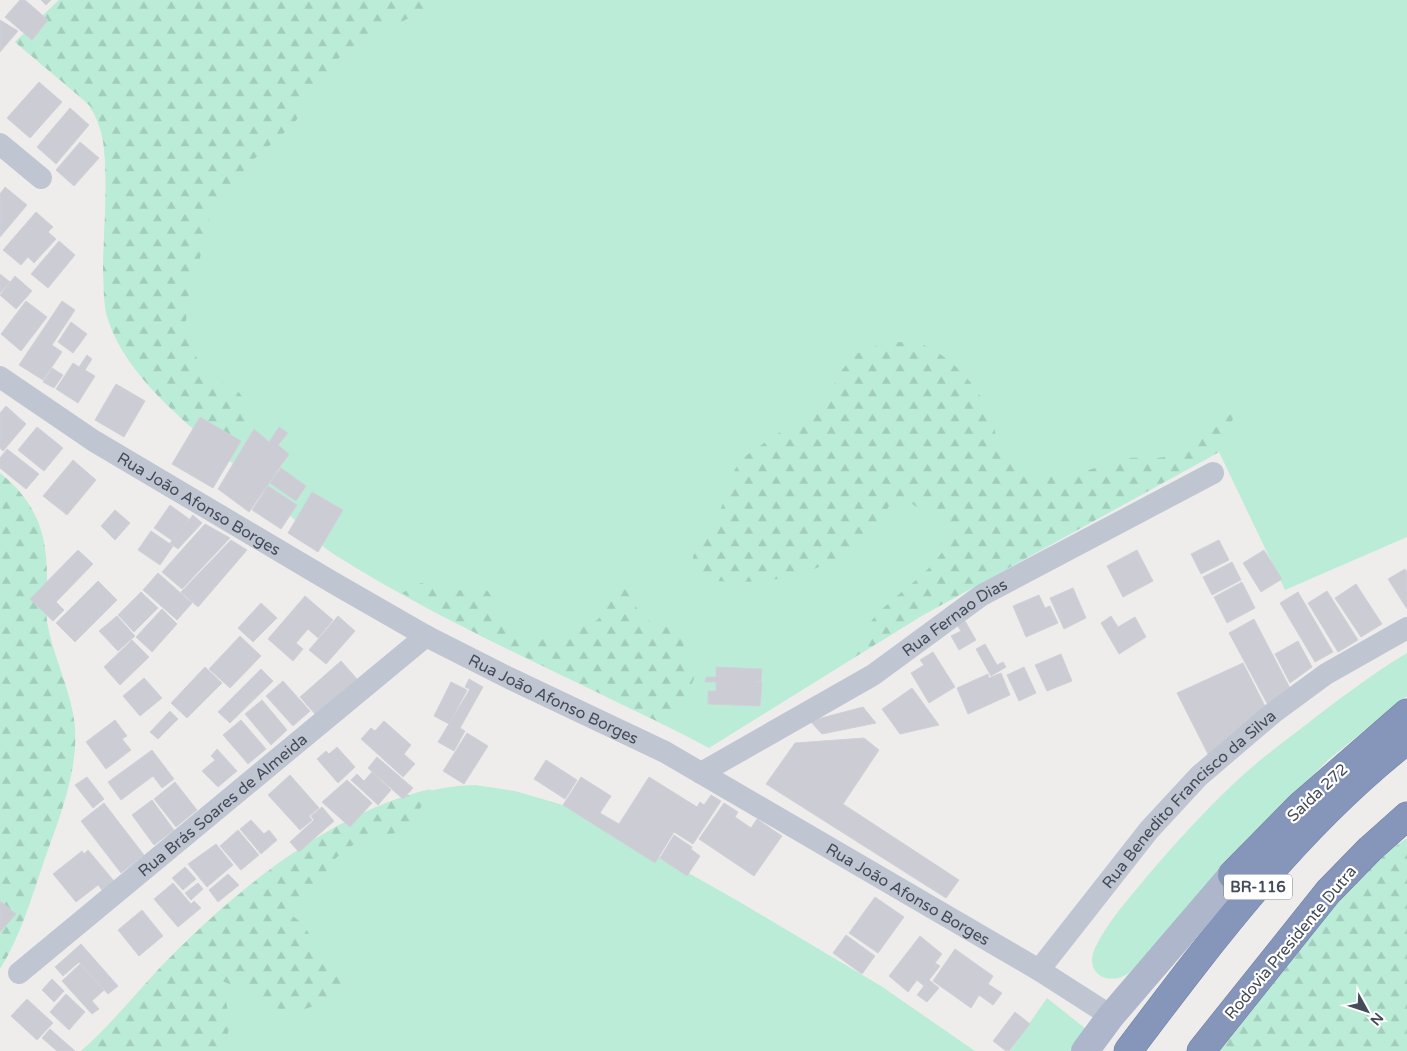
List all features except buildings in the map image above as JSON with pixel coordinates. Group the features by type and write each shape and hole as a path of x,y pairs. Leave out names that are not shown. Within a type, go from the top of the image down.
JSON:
{"highway":[{"name":"Saída 272","path":"1232,875 1300,806 1407,714"},
{"name":"BR-116","path":"1128,1051 1237,910 1331,809 1407,740"},
{"name":"Rodovia Presidente Dutra","path":"1200,1051 1328,892 1370,849 1407,816"}],"main road":[{"path":"1085,1051 1111,1016 1232,875"}],"street":[{"path":"0,144 42,178"},
{"name":"Rua João Afonso Borges","path":"0,377 94,441 426,636 509,678 665,752 1039,970 1111,1016"},
{"name":"Rua Fernao Dias","path":"701,773 873,675 982,595 1213,473"},
{"name":"Rua Benedito Francisco da Silva","path":"1039,970 1148,830 1199,776 1288,702 1326,674 1407,628"},
{"name":"Rua Brás Soares de Almeida","path":"19,973 426,636"}],"green space":[{"path":"59,0 1407,0 1407,537 1285,590 1219,452 923,615 709,748 426,608 335,555 179,416 152,389 119,344 109,316 104,284 105,152 99,124 86,102 15,42"},
{"path":"59,0 449,0 361,40 334,62 293,125 254,159 227,191 210,216 200,258 190,283 185,330 201,368 212,379 237,390 247,403 250,413 246,426 225,457 174,412 142,379 117,341 106,315 103,272 104,146 96,113 86,102 15,42"},
{"path":"902,342 924,345 953,364 970,382 984,402 991,416 999,444 1005,454 1027,468 1053,476 1068,475 1122,459 1159,458 1175,454 1195,444 1238,407 1219,452 923,615 855,657 861,638 871,621 884,607 929,568 942,553 951,535 943,524 900,496 891,503 875,527 846,552 808,572 765,581 743,582 700,579 694,567 693,556 716,521 725,498 726,485 741,459 799,419 831,390 842,370 856,354 882,343"},
{"path":"0,473 23,496 31,508 42,533 47,579 47,621 73,714 75,745 70,780 61,814 24,918 0,969"},
{"path":"433,581 462,591 474,586 483,586 494,601 507,632 523,643 542,633 563,639 580,626 597,620 604,612 608,599 618,590 625,589 644,617 652,623 676,631 680,635 686,654 696,668 693,682 669,727 483,637 402,593 421,583"},
{"path":"1407,653 1407,696 1328,760 1273,816 1130,972 1114,979 1100,976 1093,965 1092,957 1100,938 1127,900 1206,811 1270,752 1350,691"},
{"path":"475,785 515,791 563,805 641,846 881,986 975,1051 81,1051 111,1022 188,939 261,876 301,848 343,823 386,804 430,790"},
{"path":"431,789 412,823 402,831 353,845 337,857 314,888 285,911 301,922 323,954 339,965 349,987 346,995 305,1009 288,1011 276,1008 263,999 220,980 229,1023 224,1051 81,1051 185,943 248,887 282,861 318,837 355,817 393,800"},
{"path":"1407,838 1407,1051 1211,1051 1334,899 1383,855"},
{"path":"1047,998 1091,1033 1077,1051 1010,1051"}]}
